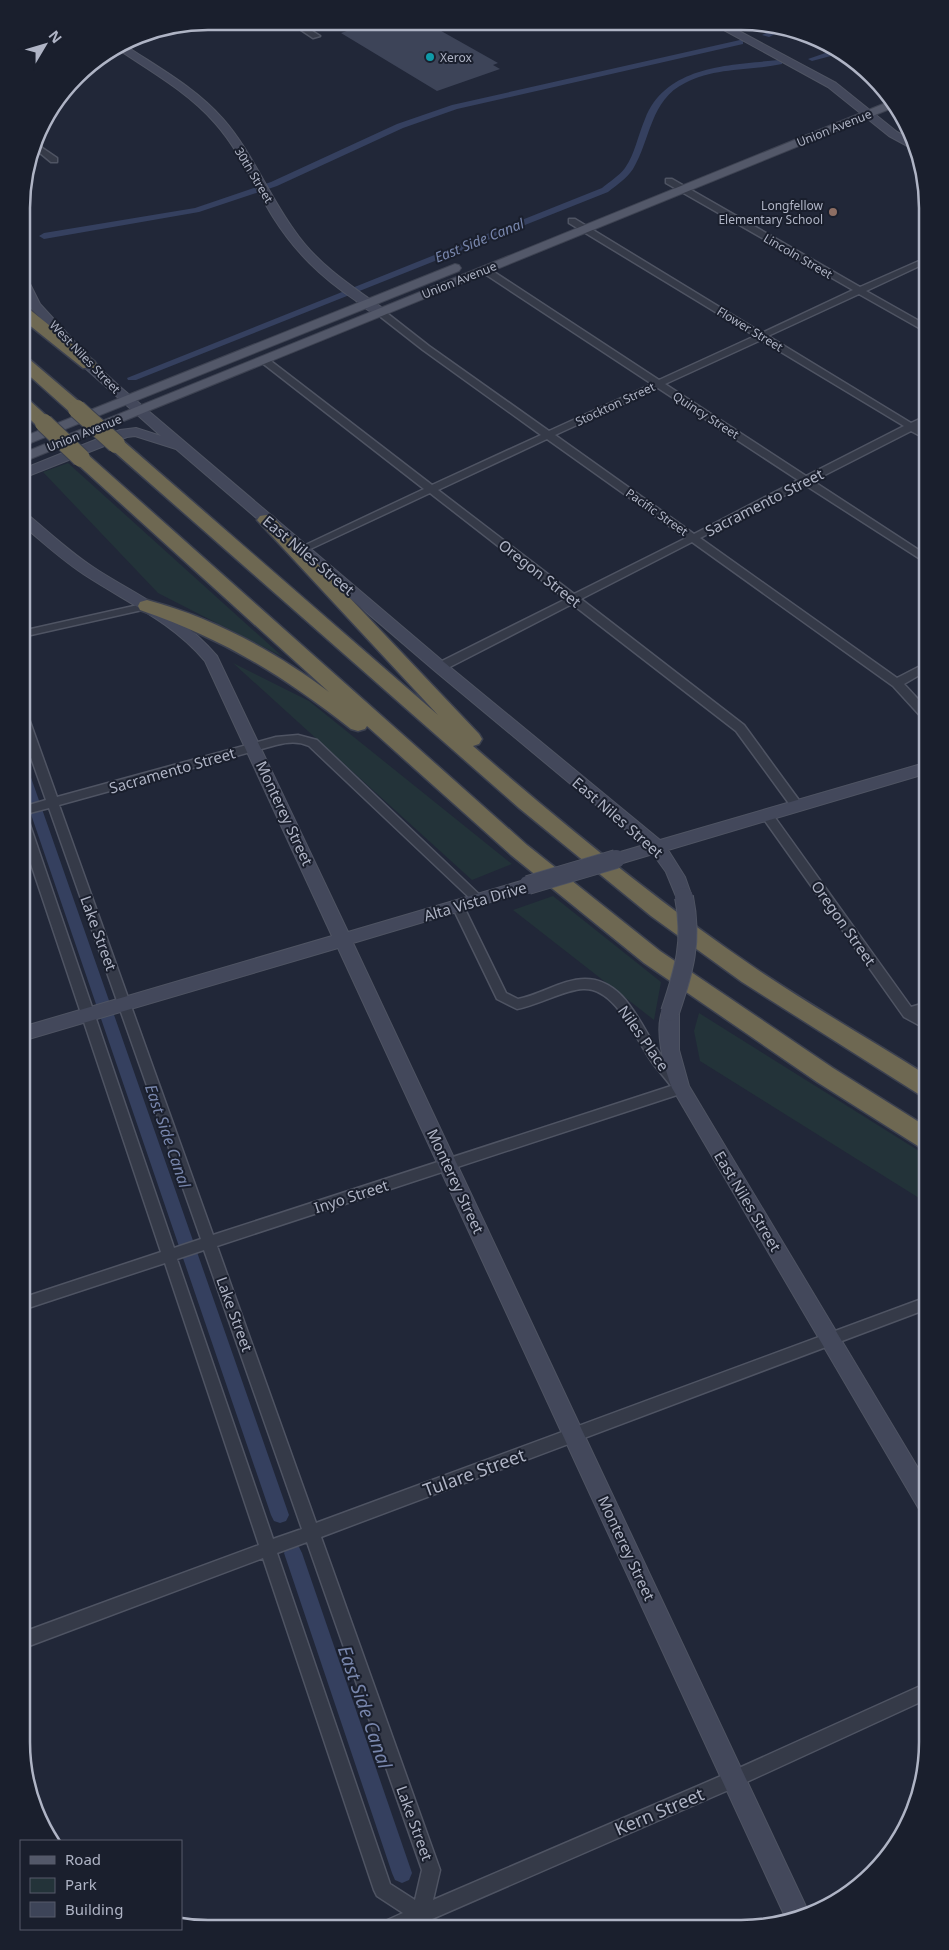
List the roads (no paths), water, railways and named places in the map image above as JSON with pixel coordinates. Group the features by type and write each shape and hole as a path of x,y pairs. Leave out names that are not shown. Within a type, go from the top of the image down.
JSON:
{"highway":[{"path":"30,318 88,365"},
{"path":"30,368 526,802 659,910 750,976 919,1082"},
{"path":"30,410 519,850 652,957 825,1075 919,1133"},
{"path":"266,520 516,785 526,802"},
{"path":"146,606 185,619 268,660 307,685 461,799"}],"main road":[{"path":"729,30 865,102"},
{"path":"745,30 833,76 865,102 893,134 905,141"},
{"name":"30th Street","path":"125,50 189,94 210,112 230,136 300,248 343,286 380,312"},
{"name":"Union Avenue","path":"774,139 879,97"},
{"name":"Union Avenue","path":"30,439 264,360 887,106"},
{"path":"874,112 900,126"},
{"path":"665,183 688,174"},
{"path":"528,239 599,210"},
{"name":"Union Avenue","path":"30,454 362,300 465,264"},
{"name":"West Niles Street","path":"30,295 35,305 88,365 134,405"},
{"name":"East Niles Street","path":"134,405 266,520 657,847 671,865 681,883 689,916 690,946 670,1012 668,1034 670,1054 681,1088 919,1488"},
{"path":"30,471 125,433 136,432 183,448"},
{"name":"Monterey Street","path":"30,523 77,564 176,623 202,646 217,668 796,1912"},
{"name":"Alta Vista Drive","path":"30,1032 919,770"}],"street":[{"path":"306,30 316,36"},
{"path":"40,149 54,160"},
{"name":"Lincoln Street","path":"665,183 683,190 919,325"},
{"name":"Flower Street","path":"572,221 919,432"},
{"name":"Stockton Street","path":"302,549 919,263"},
{"name":"Quincy Street","path":"485,270 919,555"},
{"name":"Pacific Street","path":"380,312 426,348 897,682 919,707"},
{"name":"Oregon Street","path":"264,360 740,728 796,806"},
{"name":"Sacramento Street","path":"440,667 919,423"},
{"path":"30,632 146,606"},
{"path":"897,682 919,670"},
{"name":"Sacramento Street","path":"30,811 52,803 254,747 288,738 297,738 313,743 479,900"},
{"name":"Lake Street","path":"30,739 431,1870 424,1920"},
{"name":"Oregon Street","path":"768,814 908,1014 919,1020"},
{"path":"30,836 88,1015 383,1890 423,1920"},
{"name":"Niles Place","path":"458,906 501,996 517,1004 584,984 596,986 606,991 631,1015 655,1056 681,1088"},
{"path":"908,1014 919,1010"},
{"name":"Inyo Street","path":"30,1301 681,1088"},
{"name":"Tulare Street","path":"30,1638 919,1306"},
{"name":"Kern Street","path":"426,1920 919,1695"}],"waterway":[{"path":"766,35 771,33"},
{"path":"44,236 196,210 274,184 400,126 455,107 740,42"},
{"name":"East Side Canal","path":"812,59 830,54"},
{"name":"East Side Canal","path":"132,378 605,190 628,170 650,116 658,100 668,89 682,81 714,70 779,62"},
{"name":"East Side Canal","path":"30,792 280,1515"},
{"name":"East Side Canal","path":"293,1553 402,1873"}],"place":[{"name":"Xerox","path":"430,57"},
{"name":"Longfellow Elementary School","path":"833,212"}]}
